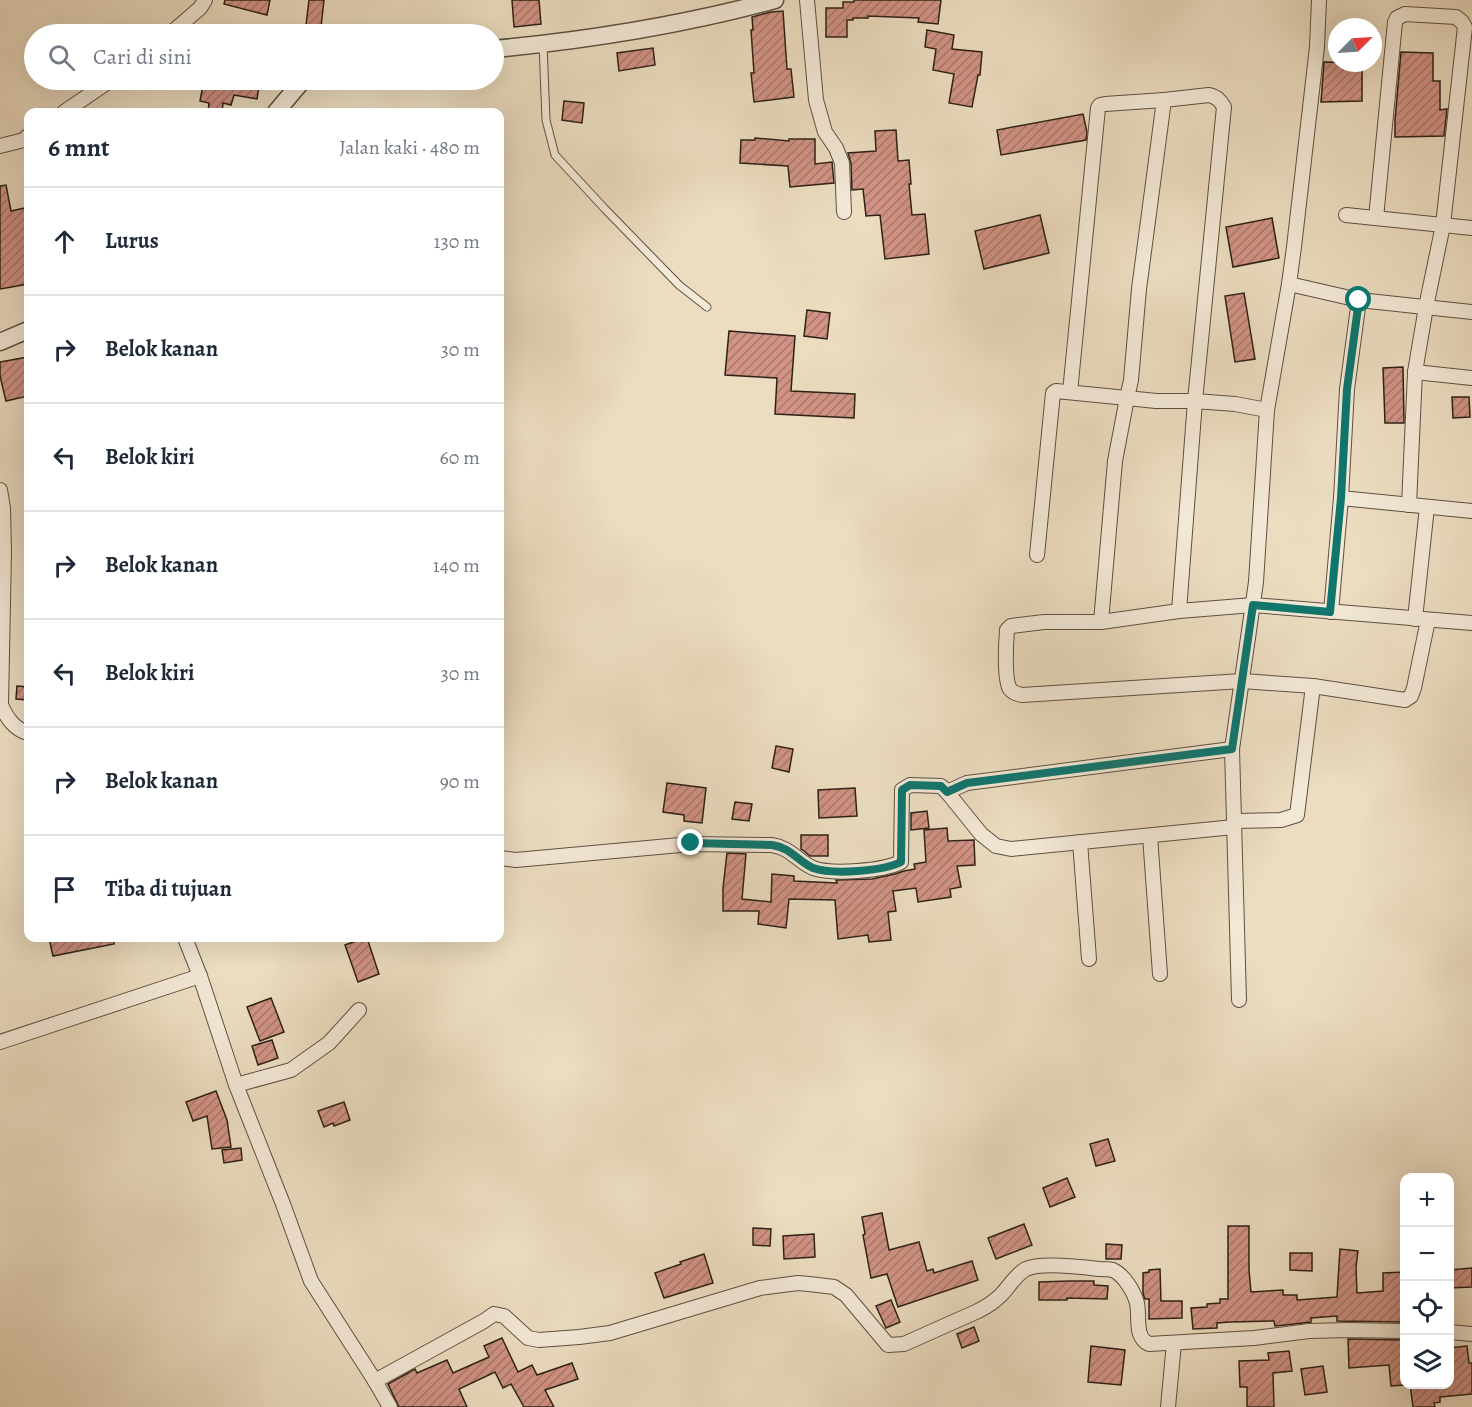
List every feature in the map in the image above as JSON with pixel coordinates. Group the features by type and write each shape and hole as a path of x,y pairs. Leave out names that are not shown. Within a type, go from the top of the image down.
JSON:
{"street":[{"path":"182,24 200,8 205,0"},
{"path":"504,47 543,44 682,22 775,0"},
{"path":"807,0 816,100 825,132 836,148 842,163 844,212"},
{"path":"1239,1000 1232,749 1256,582 1267,410 1289,284 1317,47 1319,0"},
{"path":"1376,218 1395,22 1397,18 1405,14 1456,17 1465,27 1443,225 1415,372 1409,506"},
{"path":"70,108 96,90"},
{"path":"279,108 295,90"},
{"path":"1070,392 1098,108 1105,104 1209,95 1216,97 1224,107 1195,401 1179,611"},
{"path":"1101,622 1115,461 1131,380 1139,289 1164,100"},
{"path":"0,146 24,140"},
{"path":"1346,215 1472,228"},
{"path":"1289,284 1359,300 1472,312"},
{"path":"1330,612 1341,498 1347,389 1359,300"},
{"path":"0,342 24,332"},
{"path":"1415,372 1472,378"},
{"path":"1037,555 1052,396 1056,391 1156,401 1235,404 1267,410"},
{"path":"0,490 4,530 1,705 6,717 24,731"},
{"path":"1341,498 1472,511"},
{"path":"1427,507 1421,619 1414,688 1411,696 1406,700 1313,686 1242,681 1022,696 1014,694 1009,687 1006,640 1007,630 1011,626 1044,622 1101,622 1179,611 1253,605 1330,612 1421,619 1472,623"},
{"path":"504,858 516,860 691,843 772,845 782,847 814,868 865,871 902,860 902,790 910,785 941,786 981,834 996,846 1011,849 1150,836 1281,820 1297,815 1313,686"},
{"path":"947,792 967,783 1232,749"},
{"path":"1150,836 1160,974"},
{"path":"1080,842 1089,959"},
{"path":"186,942 200,976 236,1085 311,1281 390,1407"},
{"path":"0,1042 200,976"},
{"path":"236,1085 291,1070 329,1043 359,1010"},
{"path":"375,1381 494,1314 504,1316 528,1338 539,1340 579,1337 610,1333 760,1288 798,1283 834,1287 846,1295 888,1345 904,1344 990,1305 1023,1270 1036,1266 1113,1270 1127,1282 1135,1296 1140,1337 1149,1344 1254,1338 1309,1331 1400,1331"},
{"path":"1454,1332 1472,1334"},
{"path":"1168,1407 1174,1343"}],"lane":[{"path":"543,44 546,120 555,155 679,285 707,307"}],"building":[{"path":"225,0 270,0 267,15 224,4"},
{"path":"309,0 324,0 321,24 306,24"},
{"path":"512,0 539,0 541,24 514,27"},
{"path":"854,0 941,0 938,24 918,22 919,18 868,16 868,18 847,20 847,37 826,37 826,8 843,8 843,2 854,2"},
{"path":"783,11 787,69 791,69 794,97 754,102 751,73 754,73 752,17"},
{"path":"927,30 954,35 952,49 982,52 980,75 978,75 972,107 949,103 954,74 933,70 936,49 925,47"},
{"path":"653,48 655,65 619,71 617,53"},
{"path":"1401,52 1433,53 1433,81 1440,81 1440,110 1447,109 1444,136 1395,137"},
{"path":"1324,62 1328,62 1328,72 1362,72 1362,101 1321,102"},
{"path":"202,90 258,90 257,99 234,95 231,105 223,103 222,108 208,108 209,103 200,101"},
{"path":"564,101 584,103 582,123 562,120"},
{"path":"1083,114 1087,132 1086,140 1001,155 997,130"},
{"path":"896,130 898,161 909,160 912,215 925,214 929,254 885,259 880,215 866,216 863,189 852,190 851,163 848,153 876,151 875,131"},
{"path":"755,138 789,141 789,139 815,139 815,164 832,162 834,183 790,187 788,166 740,163 741,140 755,140"},
{"path":"6,185 11,211 24,208 24,285 0,289 0,186"},
{"path":"1040,215 1049,253 984,269 975,231"},
{"path":"1272,218 1279,258 1233,267 1226,227"},
{"path":"1244,293 1255,359 1235,362 1225,296"},
{"path":"807,310 830,313 827,339 804,336"},
{"path":"729,331 795,336 791,391 855,394 854,418 775,414 777,378 725,375"},
{"path":"24,358 24,397 6,401 0,376 0,362"},
{"path":"1403,367 1404,423 1385,423 1383,368"},
{"path":"1452,397 1469,397 1470,417 1453,418"},
{"path":"17,686 24,687 24,700 16,699"},
{"path":"776,746 793,749 789,772 772,768"},
{"path":"667,783 706,788 702,823 684,821 684,815 663,812"},
{"path":"855,788 857,816 819,818 818,790"},
{"path":"735,802 752,804 749,821 732,819"},
{"path":"927,811 929,828 911,830 911,813"},
{"path":"947,828 948,841 974,840 975,865 957,866 961,887 950,889 951,897 918,902 916,888 893,891 896,911 888,912 891,940 869,942 868,935 838,939 835,900 789,899 786,928 758,924 759,911 723,911 727,853 746,854 742,899 771,902 772,874 794,876 794,881 837,883 836,880 872,879 915,869 914,864 926,862 924,830"},
{"path":"801,835 828,835 828,856 810,856 801,849"},
{"path":"50,942 114,942 114,944 53,956"},
{"path":"353,942 368,942 379,974 358,982 345,945"},
{"path":"271,998 284,1032 260,1041 247,1007"},
{"path":"272,1040 278,1058 258,1065 252,1046"},
{"path":"216,1091 227,1120 231,1147 212,1149 207,1116 193,1121 186,1102"},
{"path":"344,1102 350,1120 324,1127 318,1111"},
{"path":"1108,1139 1115,1161 1096,1166 1090,1144"},
{"path":"241,1148 242,1160 224,1163 222,1150"},
{"path":"1067,1178 1075,1197 1050,1207 1043,1188"},
{"path":"882,1213 889,1250 919,1242 927,1271 933,1269 934,1273 972,1261 978,1280 898,1307 887,1274 871,1278 863,1235 865,1234 862,1217"},
{"path":"1024,1224 1032,1245 996,1259 988,1238"},
{"path":"1228,1226 1249,1226 1251,1292 1283,1290 1283,1295 1297,1295 1297,1300 1337,1297 1340,1249 1358,1251 1357,1293 1383,1291 1383,1273 1400,1272 1400,1322 1337,1321 1337,1316 1311,1318 1311,1322 1275,1326 1274,1321 1230,1322 1217,1323 1217,1328 1193,1329 1191,1308 1207,1307 1207,1304 1220,1303 1220,1299 1228,1299"},
{"path":"753,1228 771,1229 770,1246 753,1245"},
{"path":"814,1234 815,1257 784,1259 783,1236"},
{"path":"1106,1244 1122,1245 1121,1259 1106,1259"},
{"path":"1290,1253 1312,1253 1312,1271 1290,1270"},
{"path":"704,1254 713,1283 664,1298 655,1273"},
{"path":"1472,1268 1472,1287 1454,1288 1454,1270"},
{"path":"1160,1269 1161,1301 1182,1301 1182,1318 1149,1319 1149,1299 1145,1299 1143,1294 1143,1273"},
{"path":"1094,1281 1094,1285 1108,1286 1107,1299 1039,1300 1039,1282"},
{"path":"891,1300 900,1322 886,1328 876,1306"},
{"path":"974,1327 979,1341 962,1348 957,1334"},
{"path":"502,1338 518,1372 532,1365 537,1375 572,1363 578,1379 545,1390 554,1407 524,1407 511,1384 503,1388 495,1372 459,1389 467,1407 399,1407 388,1384 415,1369 417,1373 447,1360 453,1373 489,1357 484,1346"},
{"path":"1348,1339 1400,1340 1400,1385 1391,1386 1389,1365 1349,1368"},
{"path":"1091,1346 1125,1350 1121,1385 1088,1382"},
{"path":"1467,1346 1469,1363 1472,1363 1472,1394 1440,1397 1440,1402 1434,1403 1435,1407 1413,1407 1411,1389 1454,1389 1454,1347"},
{"path":"1289,1351 1292,1371 1273,1373 1274,1407 1247,1407 1247,1387 1240,1387 1239,1361 1269,1360 1268,1353"},
{"path":"1323,1366 1327,1392 1305,1395 1301,1369"}],"route":[{"path":"691,843 772,845 790,851 814,868 865,871 901,862 902,790 910,785 941,786 947,792 967,783 1232,749 1253,605 1330,612 1341,498 1347,389 1359,300"}]}
